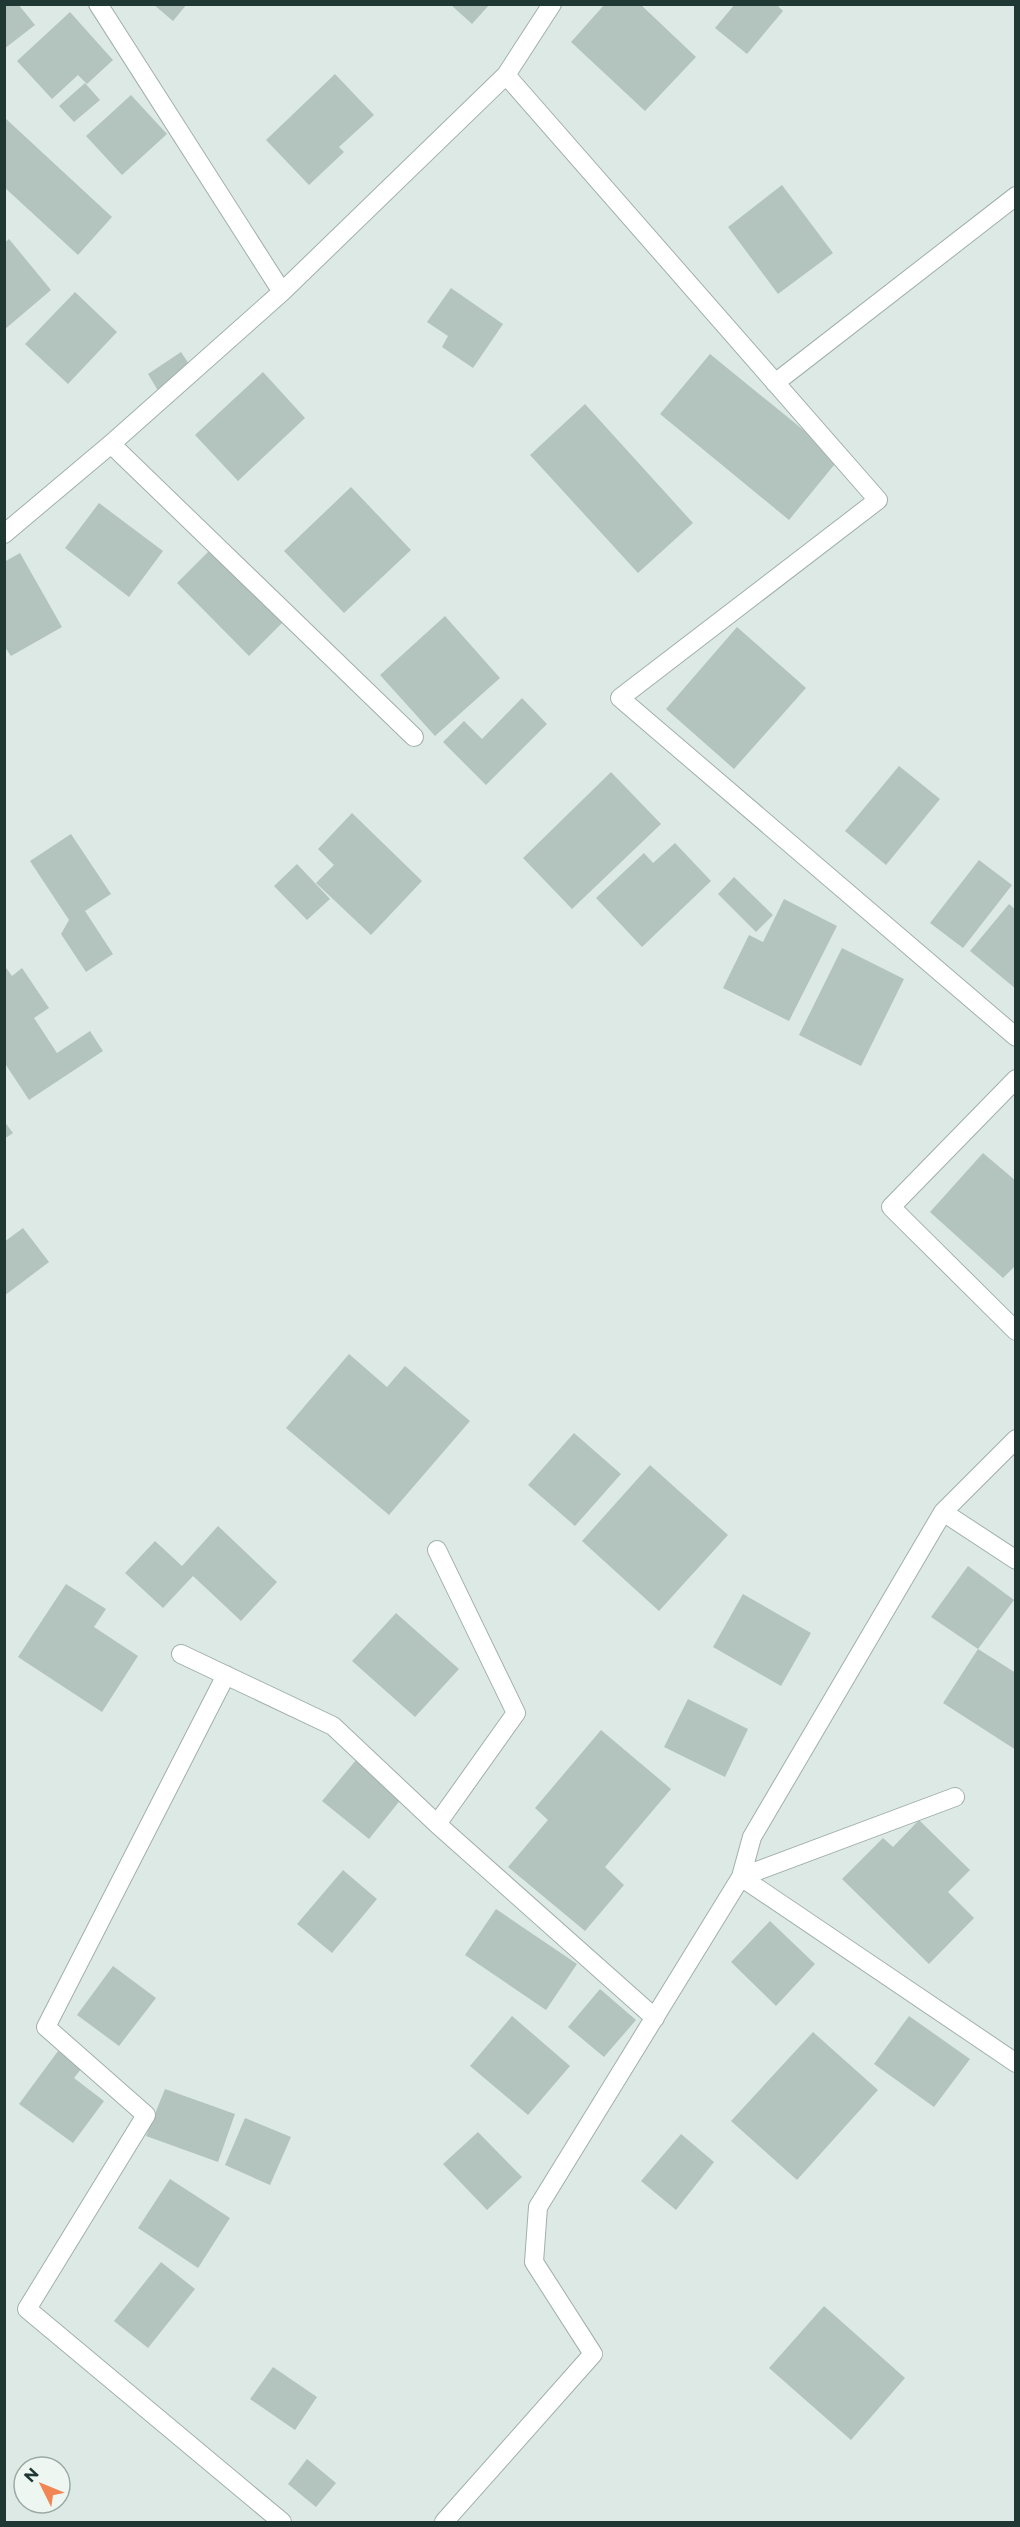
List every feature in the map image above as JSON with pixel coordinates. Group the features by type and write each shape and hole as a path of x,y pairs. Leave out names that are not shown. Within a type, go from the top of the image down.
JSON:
{"street":[{"path":"98,4 282,292"},
{"path":"4,534 111,444 282,292 506,75 552,4"},
{"path":"506,75 878,500 620,698 1016,1037"},
{"path":"775,382 1016,196"},
{"path":"111,444 414,737"},
{"path":"1016,1079 891,1207 1016,1331"},
{"path":"444,2523 593,2354 534,2262 538,2208 741,1877 752,1837 943,1512 1016,1440"},
{"path":"943,1512 1016,1560"},
{"path":"437,1550 516,1713 437,1824"},
{"path":"181,1654 333,1726 437,1824 655,2018"},
{"path":"226,1675 46,2026 146,2115 27,2309 282,2523"},
{"path":"741,1877 955,1797"},
{"path":"741,1877 1016,2064"}],"building":[{"path":"4,4 18,4 35,25 4,49"},
{"path":"153,4 187,4 173,21"},
{"path":"450,4 490,4 472,24"},
{"path":"605,4 640,4 696,57 645,111 571,42"},
{"path":"735,4 776,4 783,11 747,54 715,28"},
{"path":"70,12 113,60 87,84 78,75 52,99 17,61"},
{"path":"335,74 374,115 339,147 344,152 309,185 266,140"},
{"path":"85,83 100,100 74,122 59,106"},
{"path":"131,95 167,134 122,175 86,136"},
{"path":"4,117 112,217 78,255 4,187"},
{"path":"782,185 833,253 778,294 728,227"},
{"path":"9,239 51,290 4,330 4,243"},
{"path":"451,288 503,324 473,368 442,347 448,336 427,322"},
{"path":"75,292 117,332 68,384 25,344"},
{"path":"181,352 197,376 163,399 148,374"},
{"path":"710,354 839,459 789,520 660,414"},
{"path":"263,372 305,418 238,481 195,435"},
{"path":"585,404 693,523 638,573 530,455"},
{"path":"351,487 411,550 344,613 284,551"},
{"path":"99,503 163,551 129,597 65,548"},
{"path":"215,545 287,618 249,656 177,583"},
{"path":"20,553 62,627 11,656 4,646 4,562"},
{"path":"445,616 500,678 435,736 380,675"},
{"path":"737,627 806,688 734,769 666,709"},
{"path":"522,698 547,724 486,785 443,742 464,721 482,739"},
{"path":"899,766 940,799 886,865 845,831"},
{"path":"611,772 661,824 572,909 523,858"},
{"path":"352,813 422,881 371,935 316,883 334,865 318,849"},
{"path":"71,834 111,894 85,911 113,954 86,972 61,934 69,920 30,861"},
{"path":"675,843 711,881 642,947 596,898 644,853 653,863"},
{"path":"979,860 1012,885 963,948 930,923"},
{"path":"297,864 330,899 307,920 274,886"},
{"path":"734,877 773,915 756,932 718,894"},
{"path":"784,899 837,926 789,1021 723,988 749,935 763,942"},
{"path":"1009,904 1016,910 1016,989 970,951"},
{"path":"842,948 904,979 861,1066 799,1035"},
{"path":"4,965 12,976 22,968 49,1008 34,1018 57,1053 90,1031 103,1051 29,1100 4,1062"},
{"path":"4,1121 13,1133 4,1139"},
{"path":"983,1153 1016,1181 1016,1265 1003,1278 930,1212"},
{"path":"23,1228 49,1262 4,1296 4,1242"},
{"path":"349,1354 387,1387 405,1366 470,1421 389,1515 286,1428"},
{"path":"574,1433 621,1474 575,1526 528,1485"},
{"path":"650,1465 728,1535 659,1611 582,1541"},
{"path":"218,1526 277,1582 241,1621 193,1576 163,1608 125,1573 155,1541 182,1566"},
{"path":"968,1566 1014,1600 978,1649 931,1617"},
{"path":"66,1584 106,1609 94,1627 138,1656 102,1712 18,1657"},
{"path":"743,1594 811,1633 781,1686 713,1647"},
{"path":"396,1613 459,1669 415,1717 352,1661"},
{"path":"978,1649 1016,1673 1016,1750 943,1703"},
{"path":"688,1699 748,1729 725,1777 664,1747"},
{"path":"601,1730 671,1789 605,1867 624,1885 585,1931 508,1867 548,1820 535,1808"},
{"path":"356,1760 402,1798 369,1839 322,1801"},
{"path":"919,1820 970,1870 948,1892 974,1918 929,1964 842,1879 883,1838 893,1847"},
{"path":"343,1870 377,1899 332,1953 297,1924"},
{"path":"496,1909 577,1964 546,2010 465,1955"},
{"path":"770,1921 815,1964 776,2006 731,1962"},
{"path":"113,1966 156,1998 119,2046 77,2015"},
{"path":"600,1989 636,2020 604,2057 568,2027"},
{"path":"512,2016 570,2066 528,2115 470,2066"},
{"path":"909,2016 970,2059 934,2107 874,2064"},
{"path":"813,2032 878,2090 797,2180 731,2121"},
{"path":"58,2051 81,2069 74,2078 104,2101 73,2143 19,2104"},
{"path":"165,2089 235,2114 218,2162 146,2136"},
{"path":"245,2118 291,2137 270,2185 225,2165"},
{"path":"478,2132 522,2177 487,2210 443,2164"},
{"path":"681,2134 714,2162 676,2210 641,2181"},
{"path":"170,2179 230,2218 198,2268 138,2228"},
{"path":"161,2262 195,2289 148,2348 114,2321"},
{"path":"824,2306 905,2378 851,2440 769,2368"},
{"path":"273,2367 317,2397 295,2430 250,2399"},
{"path":"307,2459 336,2483 316,2507 288,2484"}]}
